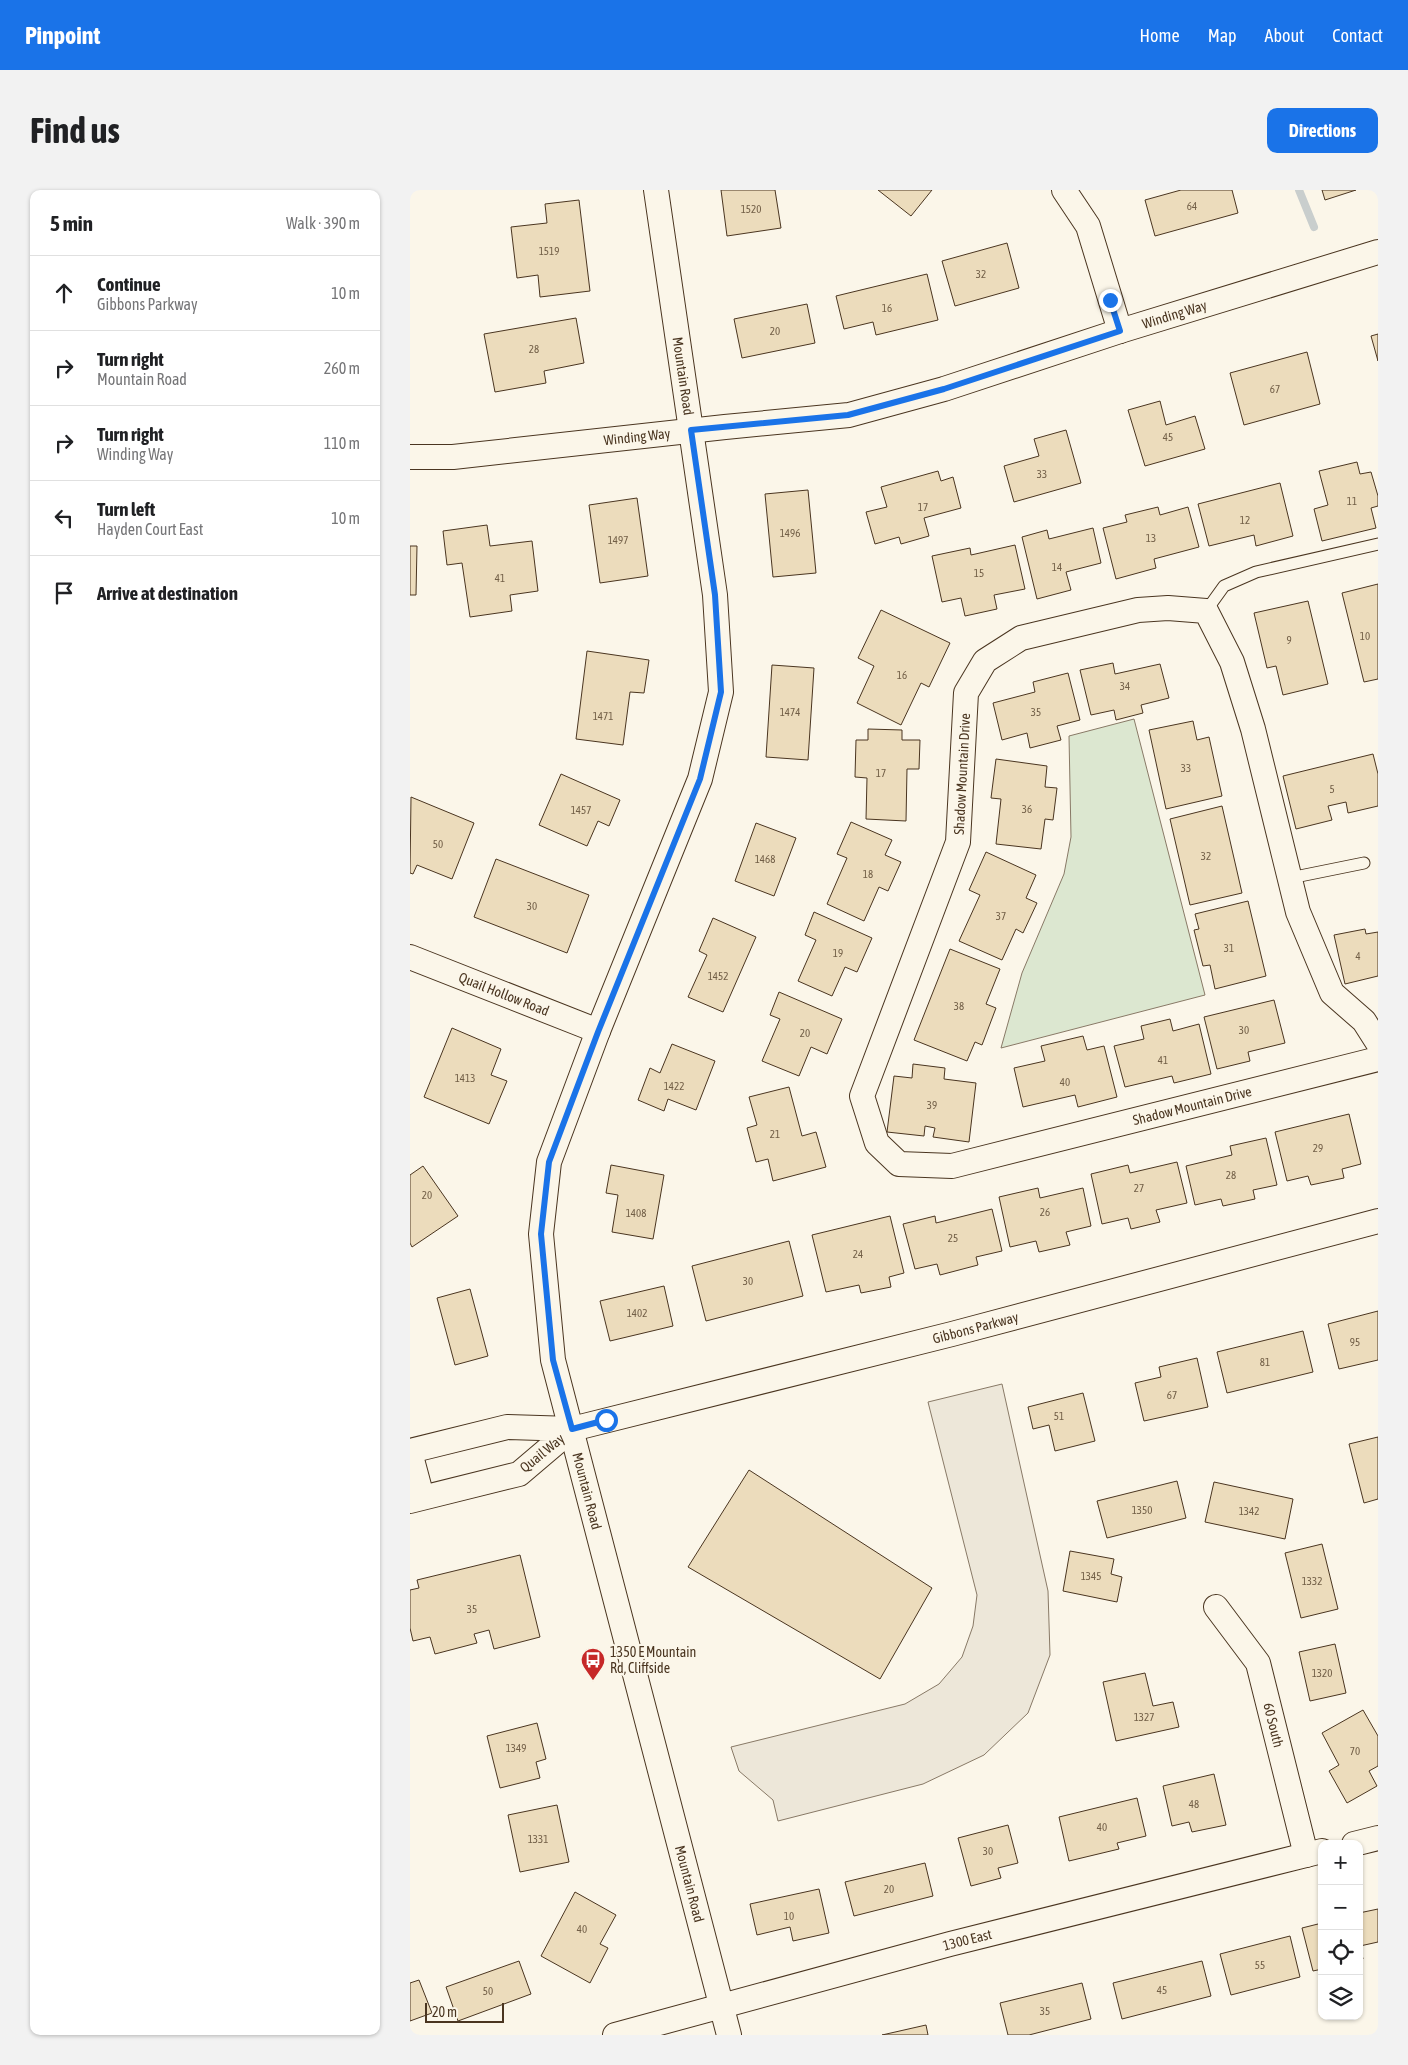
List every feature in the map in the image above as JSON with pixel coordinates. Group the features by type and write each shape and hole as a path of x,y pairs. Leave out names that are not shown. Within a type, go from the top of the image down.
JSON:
{"street":[{"name":"Mountain Road","path":"656,190 715,595 721,692 700,779 598,1032 549,1162 541,1234 553,1360 729,2035"},
{"path":"1064,190 1088,226 1120,331"},
{"name":"Winding Way","path":"410,457 453,457 691,430 848,415 944,389 1120,331 1378,252"},
{"name":"Shadow Mountain Drive","path":"1206,611 1168,608 1138,610 1021,638 985,661 966,693 958,842 862,1096 876,1143 899,1164 952,1166 1378,1059"},
{"path":"1206,611 1232,662 1240,686 1253,729 1298,912 1332,993 1364,1021 1378,1043"},
{"name":"Quail Hollow Road","path":"410,957 598,1032"},
{"name":"Gibbons Parkway","path":"572,1429 952,1334 1378,1222"},
{"name":"Quail Way","path":"410,1452 507,1427 572,1429"},
{"name":"Quail Way","path":"416,1499 519,1474 572,1429"},
{"path":"410,1452 416,1499"},
{"name":"60 South","path":"1216,1607 1258,1663 1314,1853"},
{"path":"1363,1842 1378,1838"},
{"name":"1300 East","path":"615,2035 950,1944 1314,1853"}],"lane":[{"path":"1206,611 1224,586 1256,572 1378,544"},
{"path":"1290,878 1364,863"}],"green space":[{"path":"1134,719 1205,995 1001,1048 1022,973 1064,874 1071,837 1069,736"}],"shaded area":[{"path":"1002,1384 1048,1591 1050,1655 1028,1713 984,1755 923,1784 778,1821 773,1800 739,1771 731,1747 905,1704 939,1684 962,1657 973,1626 977,1595 928,1402"}],"building":[{"path":"721,190 775,190 781,228 727,236"},
{"path":"878,190 932,190 911,216"},
{"path":"1181,190 1232,190 1238,213 1155,236 1145,200"},
{"path":"1322,190 1356,190 1325,200"},
{"path":"579,200 590,291 540,297 538,275 517,278 511,227 547,223 545,204"},
{"path":"1007,243 1019,288 955,306 942,261"},
{"path":"927,274 938,320 876,335 873,322 844,329 836,296"},
{"path":"807,304 815,343 742,358 734,319"},
{"path":"576,318 584,363 544,371 546,383 495,392 484,334"},
{"path":"1378,334 1378,361 1371,336"},
{"path":"1307,352 1320,404 1244,425 1230,373"},
{"path":"1160,401 1166,425 1195,416 1205,449 1145,466 1128,410"},
{"path":"1066,430 1081,483 1014,502 1004,466 1039,456 1034,439"},
{"path":"1357,462 1360,474 1371,472 1378,496 1378,506 1371,508 1376,528 1322,541 1314,509 1328,505 1319,471"},
{"path":"938,471 941,481 953,477 961,508 924,518 929,536 901,544 899,537 875,544 866,512 887,507 881,487"},
{"path":"1280,483 1293,536 1256,546 1254,535 1209,546 1198,504"},
{"path":"808,490 816,573 773,577 765,494"},
{"path":"637,498 648,576 600,583 589,505"},
{"path":"1158,507 1160,515 1188,507 1199,547 1154,559 1156,568 1116,579 1103,528 1127,522 1125,515"},
{"path":"487,525 490,546 532,541 538,591 510,595 512,611 470,617 462,563 447,565 443,531"},
{"path":"1093,528 1101,563 1066,572 1071,590 1037,599 1022,537 1047,530 1049,539"},
{"path":"1015,545 1025,589 994,595 997,609 965,616 961,598 942,602 932,556 970,548 971,555"},
{"path":"410,546 417,546 416,595 410,595"},
{"path":"1378,584 1378,679 1364,682 1342,593"},
{"path":"1308,601 1328,684 1283,695 1276,666 1267,668 1254,613"},
{"path":"881,610 950,643 929,687 921,683 901,725 857,703 874,666 858,658"},
{"path":"587,651 649,660 644,693 630,692 623,745 576,739"},
{"path":"1113,663 1115,674 1160,664 1169,698 1141,705 1143,713 1116,720 1114,710 1091,715 1080,670"},
{"path":"772,665 814,668 808,760 766,757"},
{"path":"1068,673 1080,720 1057,726 1061,740 1030,748 1027,733 1002,740 993,703 1035,692 1033,682"},
{"path":"1193,721 1197,740 1209,737 1222,796 1166,809 1149,730"},
{"path":"868,729 902,730 902,740 920,740 919,769 907,769 906,821 866,819 867,778 855,777 856,740 868,740"},
{"path":"1373,754 1378,774 1378,806 1348,813 1346,802 1328,806 1332,820 1296,829 1283,776"},
{"path":"996,759 1047,766 1045,787 1057,788 1053,820 1045,819 1041,849 996,844 1001,799 991,798"},
{"path":"561,774 620,800 609,826 598,821 587,846 539,825"},
{"path":"411,797 474,823 452,879 417,865 413,874 410,873"},
{"path":"1222,806 1242,893 1190,905 1170,819"},
{"path":"851,822 892,840 885,855 901,862 888,891 879,887 864,921 827,904 847,858 837,854"},
{"path":"756,823 796,838 774,896 735,881"},
{"path":"986,852 1036,875 1026,898 1037,903 1023,933 1016,929 1002,960 959,941 980,895 969,890"},
{"path":"496,859 589,895 567,953 474,917"},
{"path":"1248,901 1266,976 1215,989 1210,965 1203,966 1194,930 1199,929 1195,914"},
{"path":"814,912 872,938 857,972 845,967 832,996 798,981 816,940 805,935"},
{"path":"713,918 756,937 723,1012 688,997 707,955 699,951"},
{"path":"1365,929 1366,934 1378,932 1378,976 1345,984 1334,935"},
{"path":"950,949 1000,969 986,1004 996,1008 982,1045 975,1042 967,1061 914,1040"},
{"path":"779,992 842,1019 827,1054 811,1047 799,1076 762,1061 780,1019 770,1015"},
{"path":"1274,1000 1285,1043 1248,1052 1250,1061 1217,1069 1204,1017"},
{"path":"1170,1019 1173,1031 1199,1024 1211,1074 1174,1083 1172,1076 1125,1087 1114,1046 1144,1039 1141,1026"},
{"path":"452,1028 501,1049 491,1075 507,1081 489,1124 424,1097"},
{"path":"1083,1036 1087,1050 1104,1046 1117,1097 1078,1107 1075,1095 1023,1107 1014,1068 1045,1061 1041,1046"},
{"path":"672,1044 715,1061 696,1110 668,1099 664,1111 638,1100 650,1068 660,1073"},
{"path":"913,1064 945,1068 944,1079 976,1083 969,1142 933,1137 935,1128 925,1126 924,1136 887,1132 894,1076 912,1078"},
{"path":"789,1087 802,1136 816,1132 826,1167 773,1181 768,1159 756,1162 747,1128 757,1125 749,1097"},
{"path":"1349,1114 1361,1164 1342,1169 1344,1178 1311,1185 1308,1176 1287,1181 1275,1132"},
{"path":"1266,1138 1277,1185 1253,1190 1255,1199 1223,1206 1221,1199 1195,1205 1186,1166 1232,1155 1230,1146"},
{"path":"1177,1162 1187,1203 1156,1210 1160,1222 1131,1229 1128,1218 1102,1224 1091,1174 1128,1165 1130,1173"},
{"path":"611,1165 664,1175 653,1239 612,1232 618,1195 606,1193"},
{"path":"423,1166 458,1216 412,1247 410,1243 410,1175"},
{"path":"1038,1188 1040,1198 1083,1188 1091,1226 1066,1232 1070,1245 1039,1252 1036,1241 1010,1247 999,1197"},
{"path":"992,1209 1002,1251 976,1257 978,1265 940,1275 937,1264 915,1269 903,1224 935,1216 936,1223"},
{"path":"890,1216 904,1273 889,1277 891,1287 861,1293 859,1285 826,1292 812,1235"},
{"path":"789,1241 803,1296 706,1321 692,1266"},
{"path":"664,1286 673,1326 610,1341 600,1301"},
{"path":"470,1289 488,1356 455,1365 437,1298"},
{"path":"1378,1311 1378,1360 1339,1369 1328,1324"},
{"path":"1303,1331 1313,1372 1227,1393 1217,1352"},
{"path":"1197,1358 1208,1407 1144,1421 1135,1383 1161,1377 1159,1367"},
{"path":"1083,1393 1095,1441 1055,1451 1049,1425 1033,1429 1028,1407"},
{"path":"1378,1437 1378,1499 1364,1503 1349,1444"},
{"path":"749,1470 932,1588 880,1679 688,1567"},
{"path":"1177,1481 1186,1518 1107,1538 1097,1501"},
{"path":"1214,1482 1293,1499 1285,1539 1205,1522"},
{"path":"1322,1544 1338,1609 1301,1618 1285,1553"},
{"path":"1070,1551 1114,1559 1111,1574 1122,1577 1117,1602 1063,1591"},
{"path":"520,1555 540,1637 494,1649 489,1630 474,1634 477,1643 435,1654 430,1637 413,1641 410,1628 410,1590 419,1588 417,1580"},
{"path":"1335,1644 1346,1693 1310,1701 1299,1652"},
{"path":"1145,1673 1153,1706 1173,1702 1179,1727 1116,1741 1103,1682"},
{"path":"1363,1710 1378,1736 1378,1766 1369,1771 1377,1786 1347,1803 1329,1771 1339,1765 1322,1733"},
{"path":"537,1723 546,1759 536,1762 540,1778 500,1788 487,1736"},
{"path":"1214,1774 1226,1825 1192,1832 1189,1822 1172,1826 1163,1786"},
{"path":"1137,1798 1146,1836 1117,1843 1119,1849 1069,1861 1059,1817"},
{"path":"557,1805 569,1862 520,1872 508,1815"},
{"path":"1008,1825 1018,1863 998,1868 1001,1878 971,1886 958,1838"},
{"path":"925,1863 933,1896 854,1916 845,1882"},
{"path":"819,1889 829,1933 793,1941 790,1927 757,1935 750,1904"},
{"path":"575,1892 616,1915 600,1944 608,1948 590,1983 541,1956"},
{"path":"1378,1909 1378,1942 1363,1945 1363,1912"},
{"path":"1318,1924 1318,1970 1313,1971 1302,1928"},
{"path":"1290,1936 1300,1977 1231,1995 1220,1954"},
{"path":"519,1961 531,1994 458,2021 446,1987"},
{"path":"1202,1961 1211,1996 1122,2019 1113,1983"},
{"path":"419,1980 432,2013 410,2021 410,1983"},
{"path":"1082,1983 1091,2019 1029,2035 1008,2035 1000,2003"},
{"path":"926,2025 928,2035 882,2035"}],"waterway":[{"path":"1299,190 1314,227"}],"place":[{"name":"1350 E Mountain Rd, Cliffside","path":"593,1681"}],"route":[{"path":"606,1420 572,1429 553,1360 541,1234 549,1162 598,1032 700,779 721,692 715,595 691,430 848,415 944,389 1120,331 1110,300"}]}
